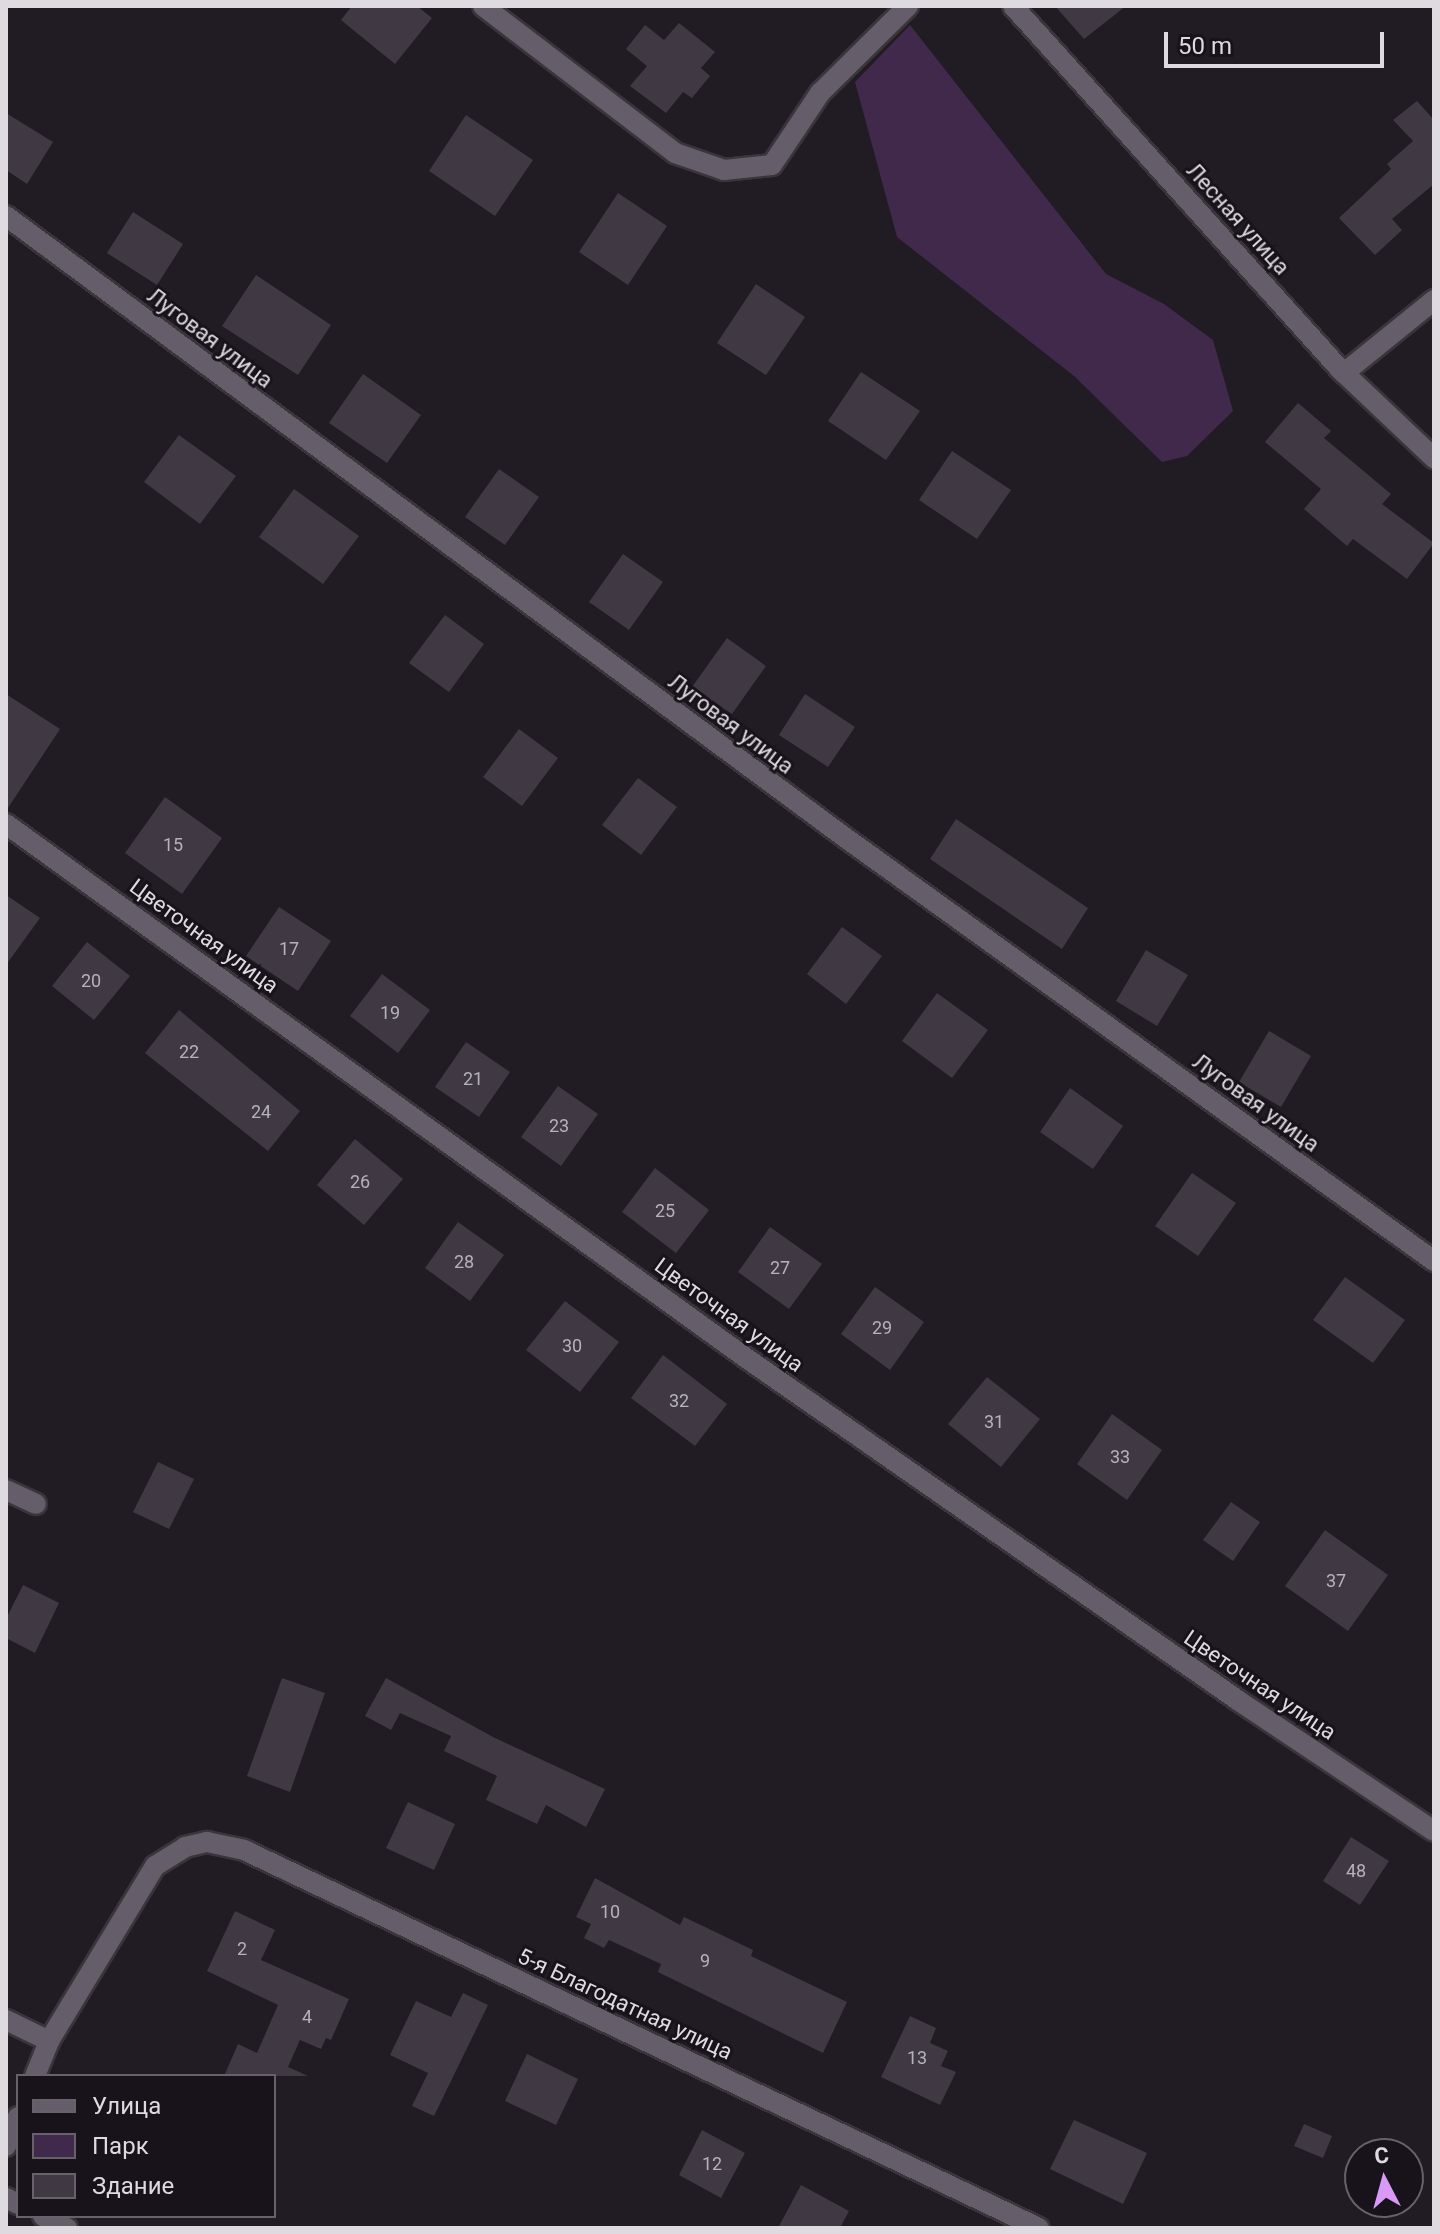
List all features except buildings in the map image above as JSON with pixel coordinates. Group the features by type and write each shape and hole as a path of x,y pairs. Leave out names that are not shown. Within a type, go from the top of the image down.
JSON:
{"street":[{"path":"483,6 675,153 724,170 772,165 820,93 908,6"},
{"name":"Лесная улица","path":"1013,6 1344,373 1434,458"},
{"name":"Луговая улица","path":"6,216 843,836 1434,1261"},
{"path":"1344,373 1434,300"},
{"name":"Цветочная улица","path":"6,824 749,1360 1239,1701 1434,1831"},
{"path":"6,1490 36,1504"},
{"name":"5-я Благодатная улица","path":"49,2041 155,1866 185,1847 207,1842 244,1850 1039,2228"},
{"path":"6,2020 49,2041 36,2074"},
{"path":"6,2146 16,2122"},
{"path":"47,2218 67,2228"}],"green space":[{"path":"910,25 1106,274 1164,304 1213,340 1233,411 1187,456 1162,462 1074,376 897,237 855,82"}]}
